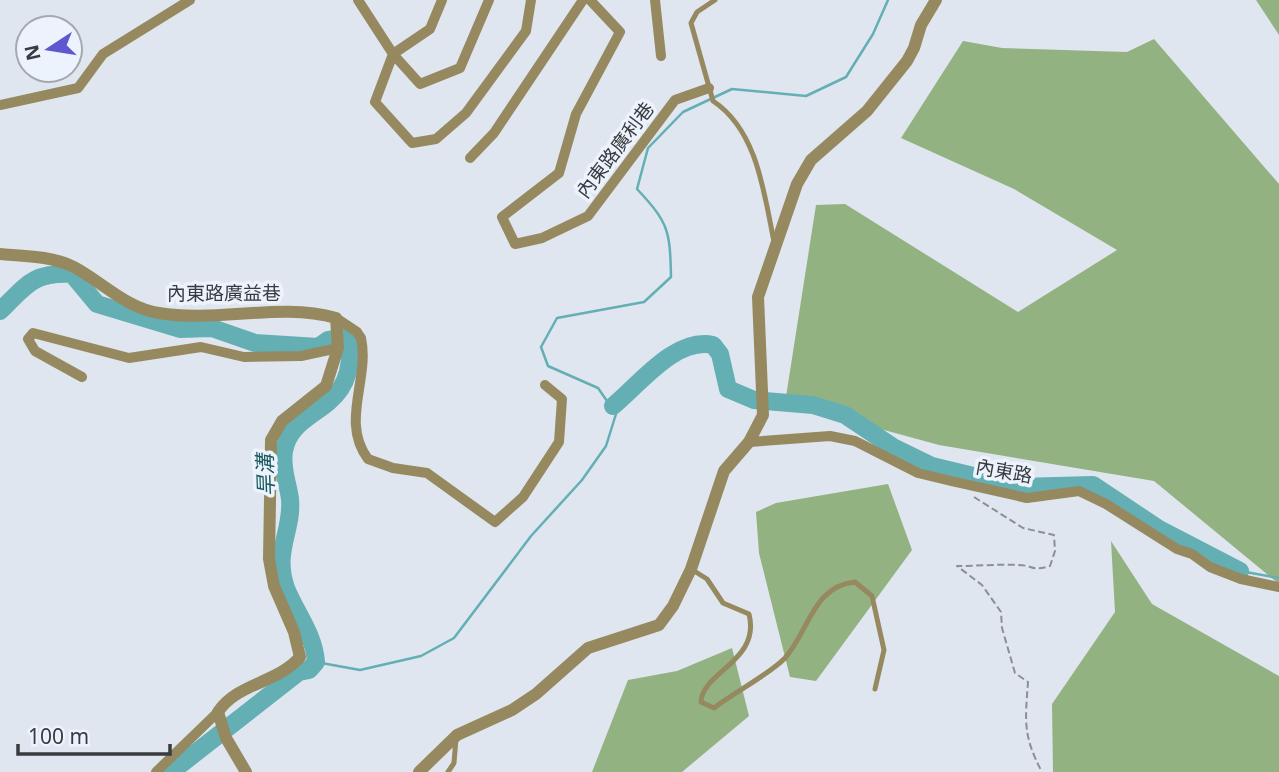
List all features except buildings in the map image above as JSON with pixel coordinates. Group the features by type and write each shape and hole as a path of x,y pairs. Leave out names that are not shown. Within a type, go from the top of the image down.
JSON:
{"street":[{"path":"0,105 78,88 103,54 190,0"},
{"path":"358,0 393,54 420,84 460,68 489,0"},
{"path":"442,0 430,29 393,54 375,102 412,143 436,139 466,113 526,31 531,0"},
{"path":"470,158 494,132 583,0"},
{"name":"內東路廣利巷","path":"590,0 620,32 576,114 559,173 502,217 515,244 542,239 588,216 675,100 709,88"},
{"path":"655,0 661,56"},
{"path":"419,772 457,735 512,710 536,694 588,648 659,625 673,606 691,569 724,471 760,427 764,403 758,297 803,171 819,151 867,111 907,61 915,48 921,25 936,0"},
{"name":"內東路廣益巷","path":"0,254 45,258 72,266 128,302 156,313 191,316 309,311 336,318"},
{"path":"156,772 225,703 243,690 271,678 300,657 294,632 274,586 269,559 271,440 282,421 326,386 338,348 336,318"},
{"path":"336,318 358,332 361,338 360,392 354,418 368,458 393,468 427,473 495,522 523,496 559,442 562,399 545,385"},
{"path":"82,377 35,351 28,338 33,333 129,358 201,347 244,357 301,356 338,348"},
{"name":"內東路","path":"749,442 830,436 855,441 918,473 1027,498 1079,491 1106,504 1177,550 1192,554 1210,568 1241,579 1279,587"},
{"path":"218,712 226,738 246,772"}],"lane":[{"path":"715,0 696,12 691,23 713,101 729,111 746,135 763,190 775,246"},
{"path":"691,569 707,579 728,607 749,614 752,626 748,640 733,664 704,690 701,702 708,707 714,708 784,658 829,590 842,583 855,582 872,596 884,650 875,690"},
{"path":"448,772 454,763 457,735"}],"path":[{"path":"965,484 969,494 1008,521 1054,536 1055,551 1050,566 1034,571 1020,565 957,566 982,585 1001,611 1002,628 1009,642 1015,673 1028,682 1025,714 1027,746 1042,772"}],"green space":[{"path":"1256,0 1279,0 1279,35"},
{"path":"1154,39 1279,184 1279,584 1154,481 939,445 785,403 816,205 845,204 1018,312 1117,250 1014,189 901,138 963,41 1002,48 1127,52"},
{"path":"888,484 912,550 816,681 790,677 759,553 756,512 776,503"},
{"path":"1111,541 1152,604 1279,676 1279,772 1053,772 1052,704 1115,612"},
{"path":"732,648 749,716 682,772 592,772 628,680 677,671"}],"waterway":[{"path":"316,662 360,670 421,656 454,638 531,536 582,480 606,446 616,414 598,388 548,366 541,347 557,318 644,302 671,277 666,228 656,211 637,189 648,148 683,112 732,89 806,96 846,77 873,34 888,0"},
{"name":"旱溝","path":"0,311 38,278 72,274 97,304 180,329 212,328 255,343 318,347 328,340 344,337 350,344 349,367 343,384 334,397 299,425 290,436 283,457 290,499 289,521 282,552 283,575 286,588 312,642 316,662 309,670 299,672 171,772"},
{"path":"613,406 672,355 699,344 713,345 720,354 728,389 754,400 813,405 845,415 893,447 932,466 1019,487 1093,485 1159,529 1240,571"},
{"path":"1240,571 1279,578"}]}
